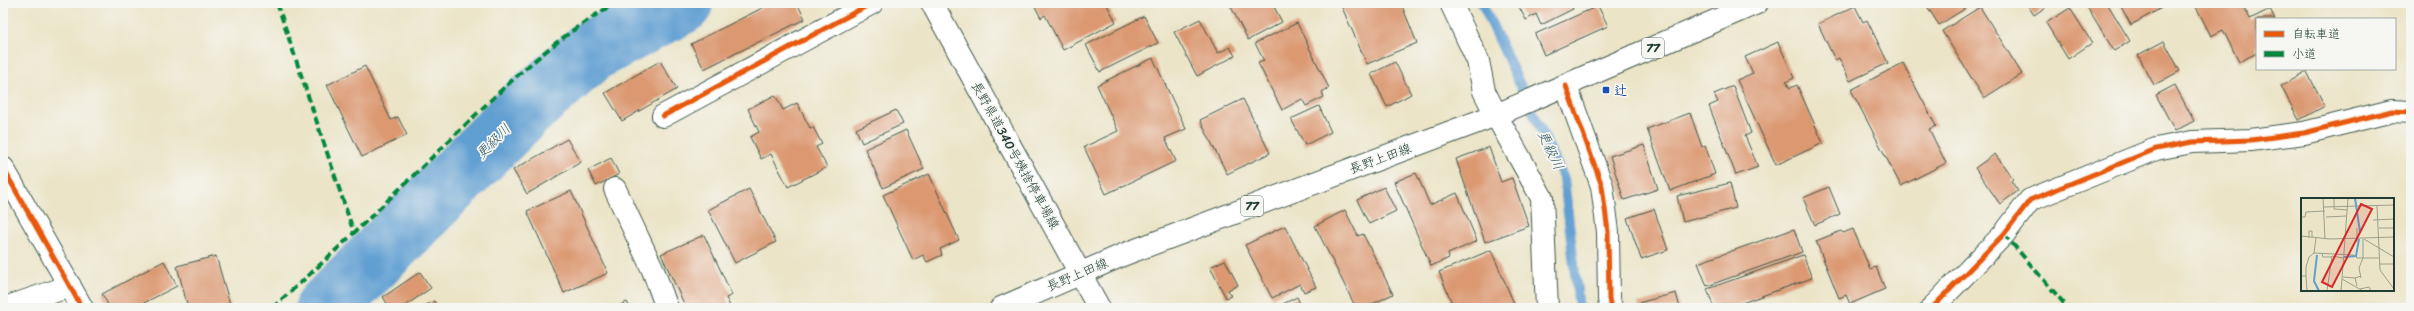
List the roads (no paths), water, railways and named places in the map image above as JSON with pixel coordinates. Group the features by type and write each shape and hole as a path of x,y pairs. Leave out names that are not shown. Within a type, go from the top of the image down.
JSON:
{"street":[{"path":"663,116 872,3"},
{"name":"長野県道340号姨捨停車場線","path":"932,3 1099,308"},
{"path":"1451,3 1478,61 1484,91 1501,113 1542,198 1547,308"},
{"name":"長野上田線","path":"1001,308 1132,251 1501,113 1757,3"},
{"path":"1557,90 1602,186 1608,232 1609,300 1611,308"},
{"path":"1932,308 2004,234 2030,200 2156,150 2192,142 2251,140 2304,133 2392,111 2411,112"},
{"path":"3,168 82,308"},
{"path":"615,189 653,270 668,308"},
{"path":"5,308 70,286"}],"waterway":[{"name":"更級川","path":"326,308 525,109 593,50 682,3"},
{"name":"更級川","path":"1482,3 1564,179 1579,308"}],"place":[{"name":"辻","path":"1606,90"}]}
